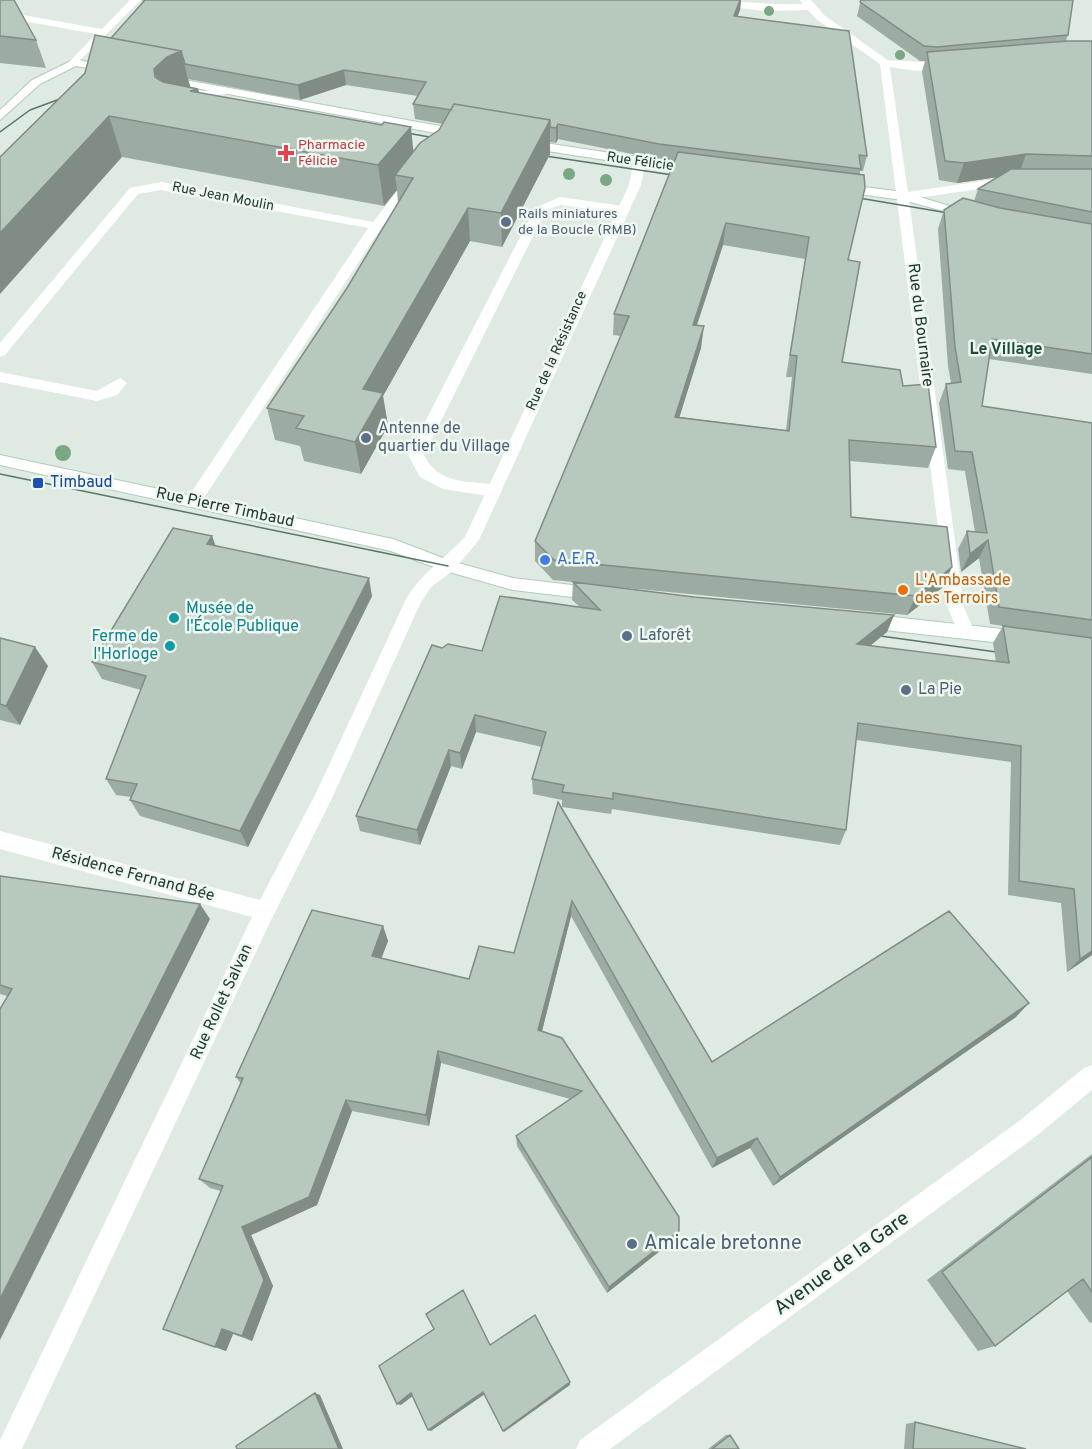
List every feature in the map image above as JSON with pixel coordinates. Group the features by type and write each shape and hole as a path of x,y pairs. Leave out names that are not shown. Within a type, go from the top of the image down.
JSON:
{"street":[{"path":"0,116 36,82 75,62 102,32 121,18 136,0"},
{"path":"699,0 764,8 807,3 885,63 913,67 963,64"},
{"path":"0,14 102,32"},
{"path":"75,62 119,70"},
{"name":"Rue du Bournaire","path":"885,63 956,608 965,630"},
{"path":"158,78 449,137 475,136"},
{"path":"175,117 173,109 181,101 196,94 222,92"},
{"name":"Rue Félicie","path":"510,142 639,163 709,171"},
{"name":"Rue de la Résistance","path":"448,566 471,540 578,304 635,185 639,163"},
{"path":"194,500 376,226 418,172"},
{"path":"904,196 1018,180"},
{"name":"Rue Jean Moulin","path":"0,352 134,191 161,186 376,226"},
{"path":"824,186 904,196 983,218"},
{"path":"494,491 450,485 441,481 424,473 416,455 541,208 560,201 623,210"},
{"path":"0,376 97,396 112,391 120,383"},
{"name":"Rue Pierre Timbaud","path":"0,460 194,500 393,545 448,566 513,584 620,597"},
{"name":"Rue Rollet Salvan","path":"9,1449 265,911 324,796 413,602 425,582 448,566"},
{"path":"854,620 965,630 1034,640"},
{"name":"Résidence Fernand Bée","path":"0,840 265,911"},
{"name":"Avenue de la Gare","path":"589,1449 1028,1129 1092,1076"}],"building":[{"path":"0,0 14,0 36,40 0,36"},
{"path":"145,0 740,0 734,16 849,31 867,156 859,155 861,169 659,144 558,124 556,128 550,127 550,120 454,104 451,110 413,104 426,82 344,70 298,85 185,64 181,51 111,38"},
{"path":"861,0 1073,0 1068,35 937,47 924,46 860,2"},
{"path":"95,35 181,51 167,57 154,69 155,77 163,82 198,89 190,91 382,125 384,122 411,127 378,165 109,116 0,233 0,157 85,73"},
{"path":"1092,41 1092,156 1026,154 964,163 945,161 927,52"},
{"path":"454,104 550,120 501,213 468,208 363,389 383,393 355,442 296,428 304,416 267,408 347,288 413,178 395,175 420,143 439,130"},
{"path":"678,152 864,175 865,188 848,260 860,262 842,362 900,370 903,386 928,384 936,447 849,440 851,517 947,527 952,567 916,596 554,560 535,541 629,316 614,314","holes":["726,223 809,237 790,355 797,356 789,431 675,417 704,326 693,325"]},
{"path":"1011,169 1092,169 1092,212 978,189"},
{"path":"963,198 1000,208 1092,224 1092,354 992,339 982,406 1092,423 1092,620 999,607 988,540 970,554 967,531 987,533 972,452 955,451 946,384 961,382 955,347 944,210"},
{"path":"173,528 212,536 207,544 369,578 240,831 130,800 137,784 106,779 146,676 92,662"},
{"path":"573,582 694,597 894,615 857,644 1009,663 1003,626 1092,638 1092,951 1080,959 1074,889 1019,881 1021,746 858,723 846,830 613,793 613,799 562,792 564,785 532,779 546,732 475,715 460,753 449,750 417,830 356,816 432,645 442,648 448,644 482,651 500,596 600,610"},
{"path":"0,638 35,647 6,706 0,704"},
{"path":"558,802 712,1062 949,911 1029,1003 780,1177 757,1138 717,1158 572,901 538,1030 562,1038 679,1217 679,1231 609,1287 516,1136 582,1091 438,1051 426,1115 346,1100 309,1197 242,1227 264,1280 242,1336 222,1329 215,1347 163,1329 223,1186 199,1179 243,1078 236,1077 312,910 383,926 372,956 469,979 479,946 514,953"},
{"path":"0,876 200,904 0,1299 0,1009 12,989 0,985"},
{"path":"1092,1157 1092,1292 1083,1279 995,1346 942,1272"},
{"path":"463,1290 490,1345 535,1315 570,1382 503,1431 483,1392 428,1430 411,1393 397,1404 379,1366 434,1329 426,1314"},
{"path":"315,1393 339,1449 237,1449 236,1446"},
{"path":"915,1422 1026,1449 913,1449"},
{"path":"730,1435 739,1449 712,1449"}],"tram line":[{"path":"0,132 30,110 76,93"},
{"path":"396,131 446,140"},
{"path":"532,154 686,177"},
{"path":"847,196 960,215"},
{"path":"0,474 448,566"},
{"path":"866,634 1011,654"}],"place":[{"name":"Pharmacie Félicie","path":"286,153"},
{"name":"Rails miniatures de la Boucle (RMB)","path":"506,222"},
{"name":"Antenne de quartier du Village","path":"366,438"},
{"name":"Timbaud","path":"38,483"},
{"name":"A.E.R.","path":"545,560"},
{"name":"L'Ambassade des Terroirs","path":"903,590"},
{"name":"Musée de l'École Publique","path":"174,618"},
{"name":"Laforêt","path":"627,636"},
{"name":"Ferme de l'Horloge","path":"170,646"},
{"name":"La Pie","path":"906,690"},
{"name":"Amicale bretonne","path":"632,1244"}],"district":[{"name":"Le Village","path":"1006,350"}]}
